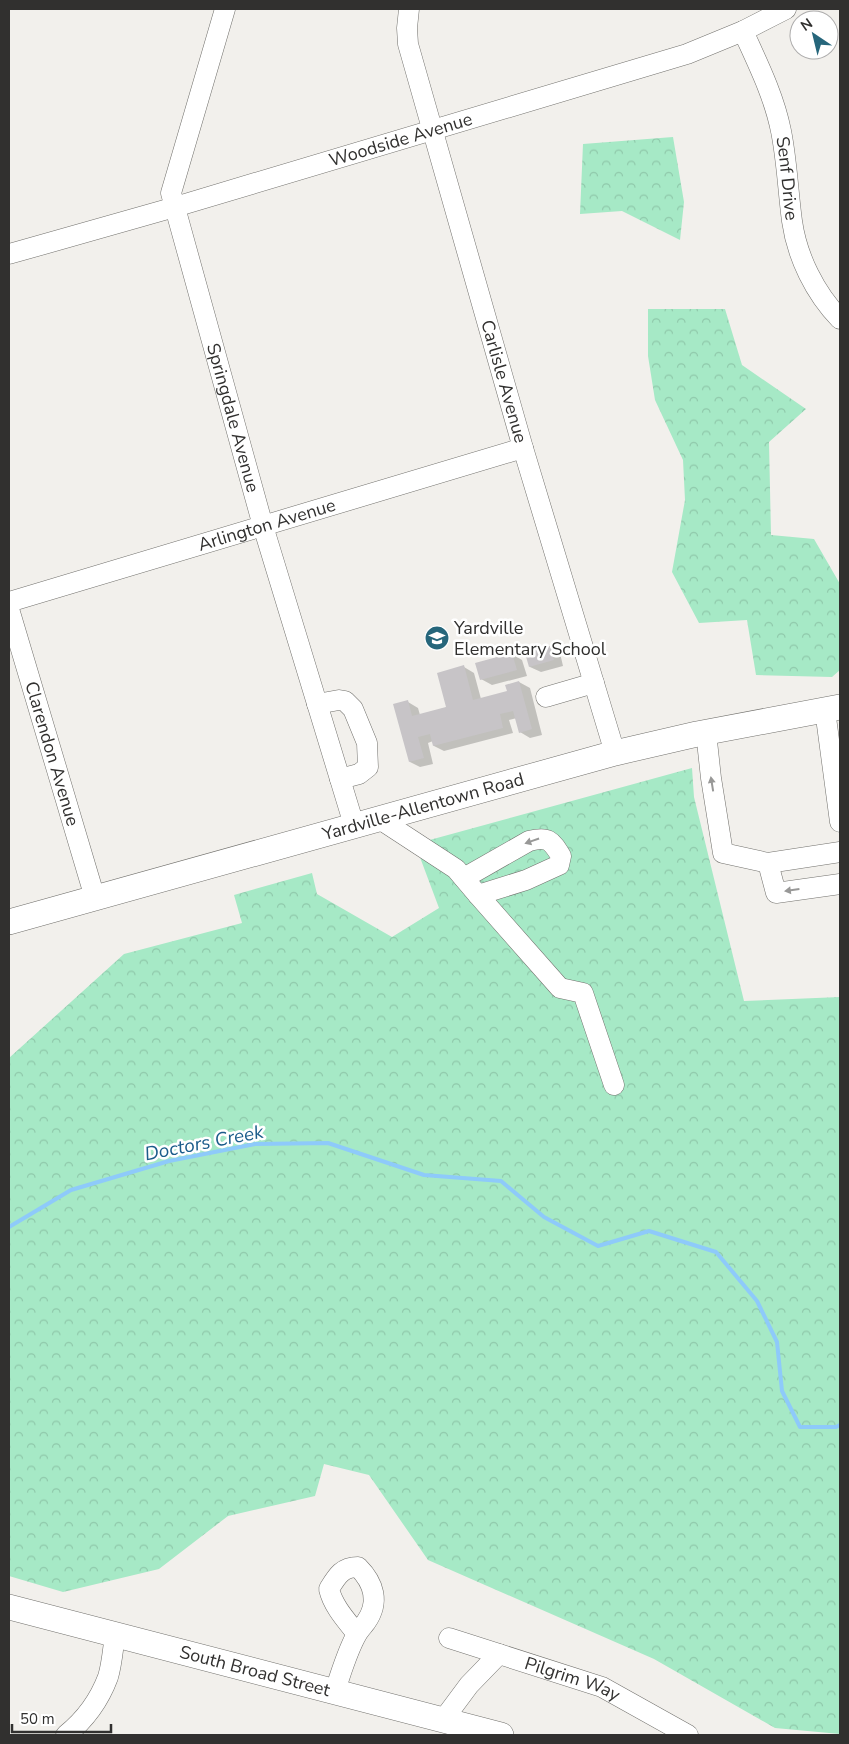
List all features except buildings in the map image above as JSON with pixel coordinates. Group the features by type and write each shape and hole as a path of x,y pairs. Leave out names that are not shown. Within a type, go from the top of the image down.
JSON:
{"main road":[{"name":"Yardville-Allentown Road","path":"9,922 615,753 706,732 833,708"},
{"name":"South Broad Street","path":"9,1608 501,1735"}],"street":[{"name":"Springdale Avenue","path":"225,9 171,193 263,526 354,825"},
{"name":"Carlisle Avenue","path":"409,9 408,44 523,448 615,753"},
{"name":"Woodside Avenue","path":"9,254 175,207 687,54 743,31 786,9"},
{"name":"Senf Drive","path":"743,31 770,94 781,129 787,164 792,222 798,248 819,292 840,319"},
{"name":"Arlington Avenue","path":"9,602 523,448"},
{"name":"Clarendon Avenue","path":"9,609 95,898"},
{"path":"546,697 594,683"},
{"path":"317,704 339,700 344,701 353,709 367,743 368,766 359,774 340,779"},
{"path":"833,708 840,822"},
{"path":"706,732 723,853 768,863 840,852"},
{"path":"378,818 456,869 560,988 583,993 614,1085"},
{"path":"464,878 529,841 540,838 545,838 554,844 561,856 559,865 526,880 478,896"},
{"path":"768,863 776,893 840,884"},
{"path":"334,1693 357,1634"},
{"path":"66,1735 91,1711 108,1676 115,1635"},
{"name":"Pilgrim Way","path":"449,1638 602,1687 688,1735"},
{"path":"443,1720 499,1654"}],"green space":[{"path":"673,137 684,202 680,240 622,211 580,214 583,144"},
{"path":"648,309 725,309 742,365 806,409 769,442 771,535 814,539 840,584 840,670 832,677 756,675 747,620 699,623 672,572 685,500 683,460 655,400 648,356"},
{"path":"692,768 694,797 744,1001 840,997 840,1734 775,1728 654,1659 428,1560 369,1475 324,1464 315,1496 228,1516 159,1569 63,1592 9,1576 9,1058 124,954 242,923 234,895 312,873 317,894 392,937 439,908 415,844"}],"waterway":[{"name":"Doctors Creek","path":"9,1227 71,1190 169,1161 255,1144 328,1143 424,1175 501,1181 544,1217 598,1246 649,1231 716,1252 757,1301 777,1342 782,1391 800,1427 836,1427 840,1425"}],"place":[{"name":"Yardville Elementary School","path":"437,638"}]}
